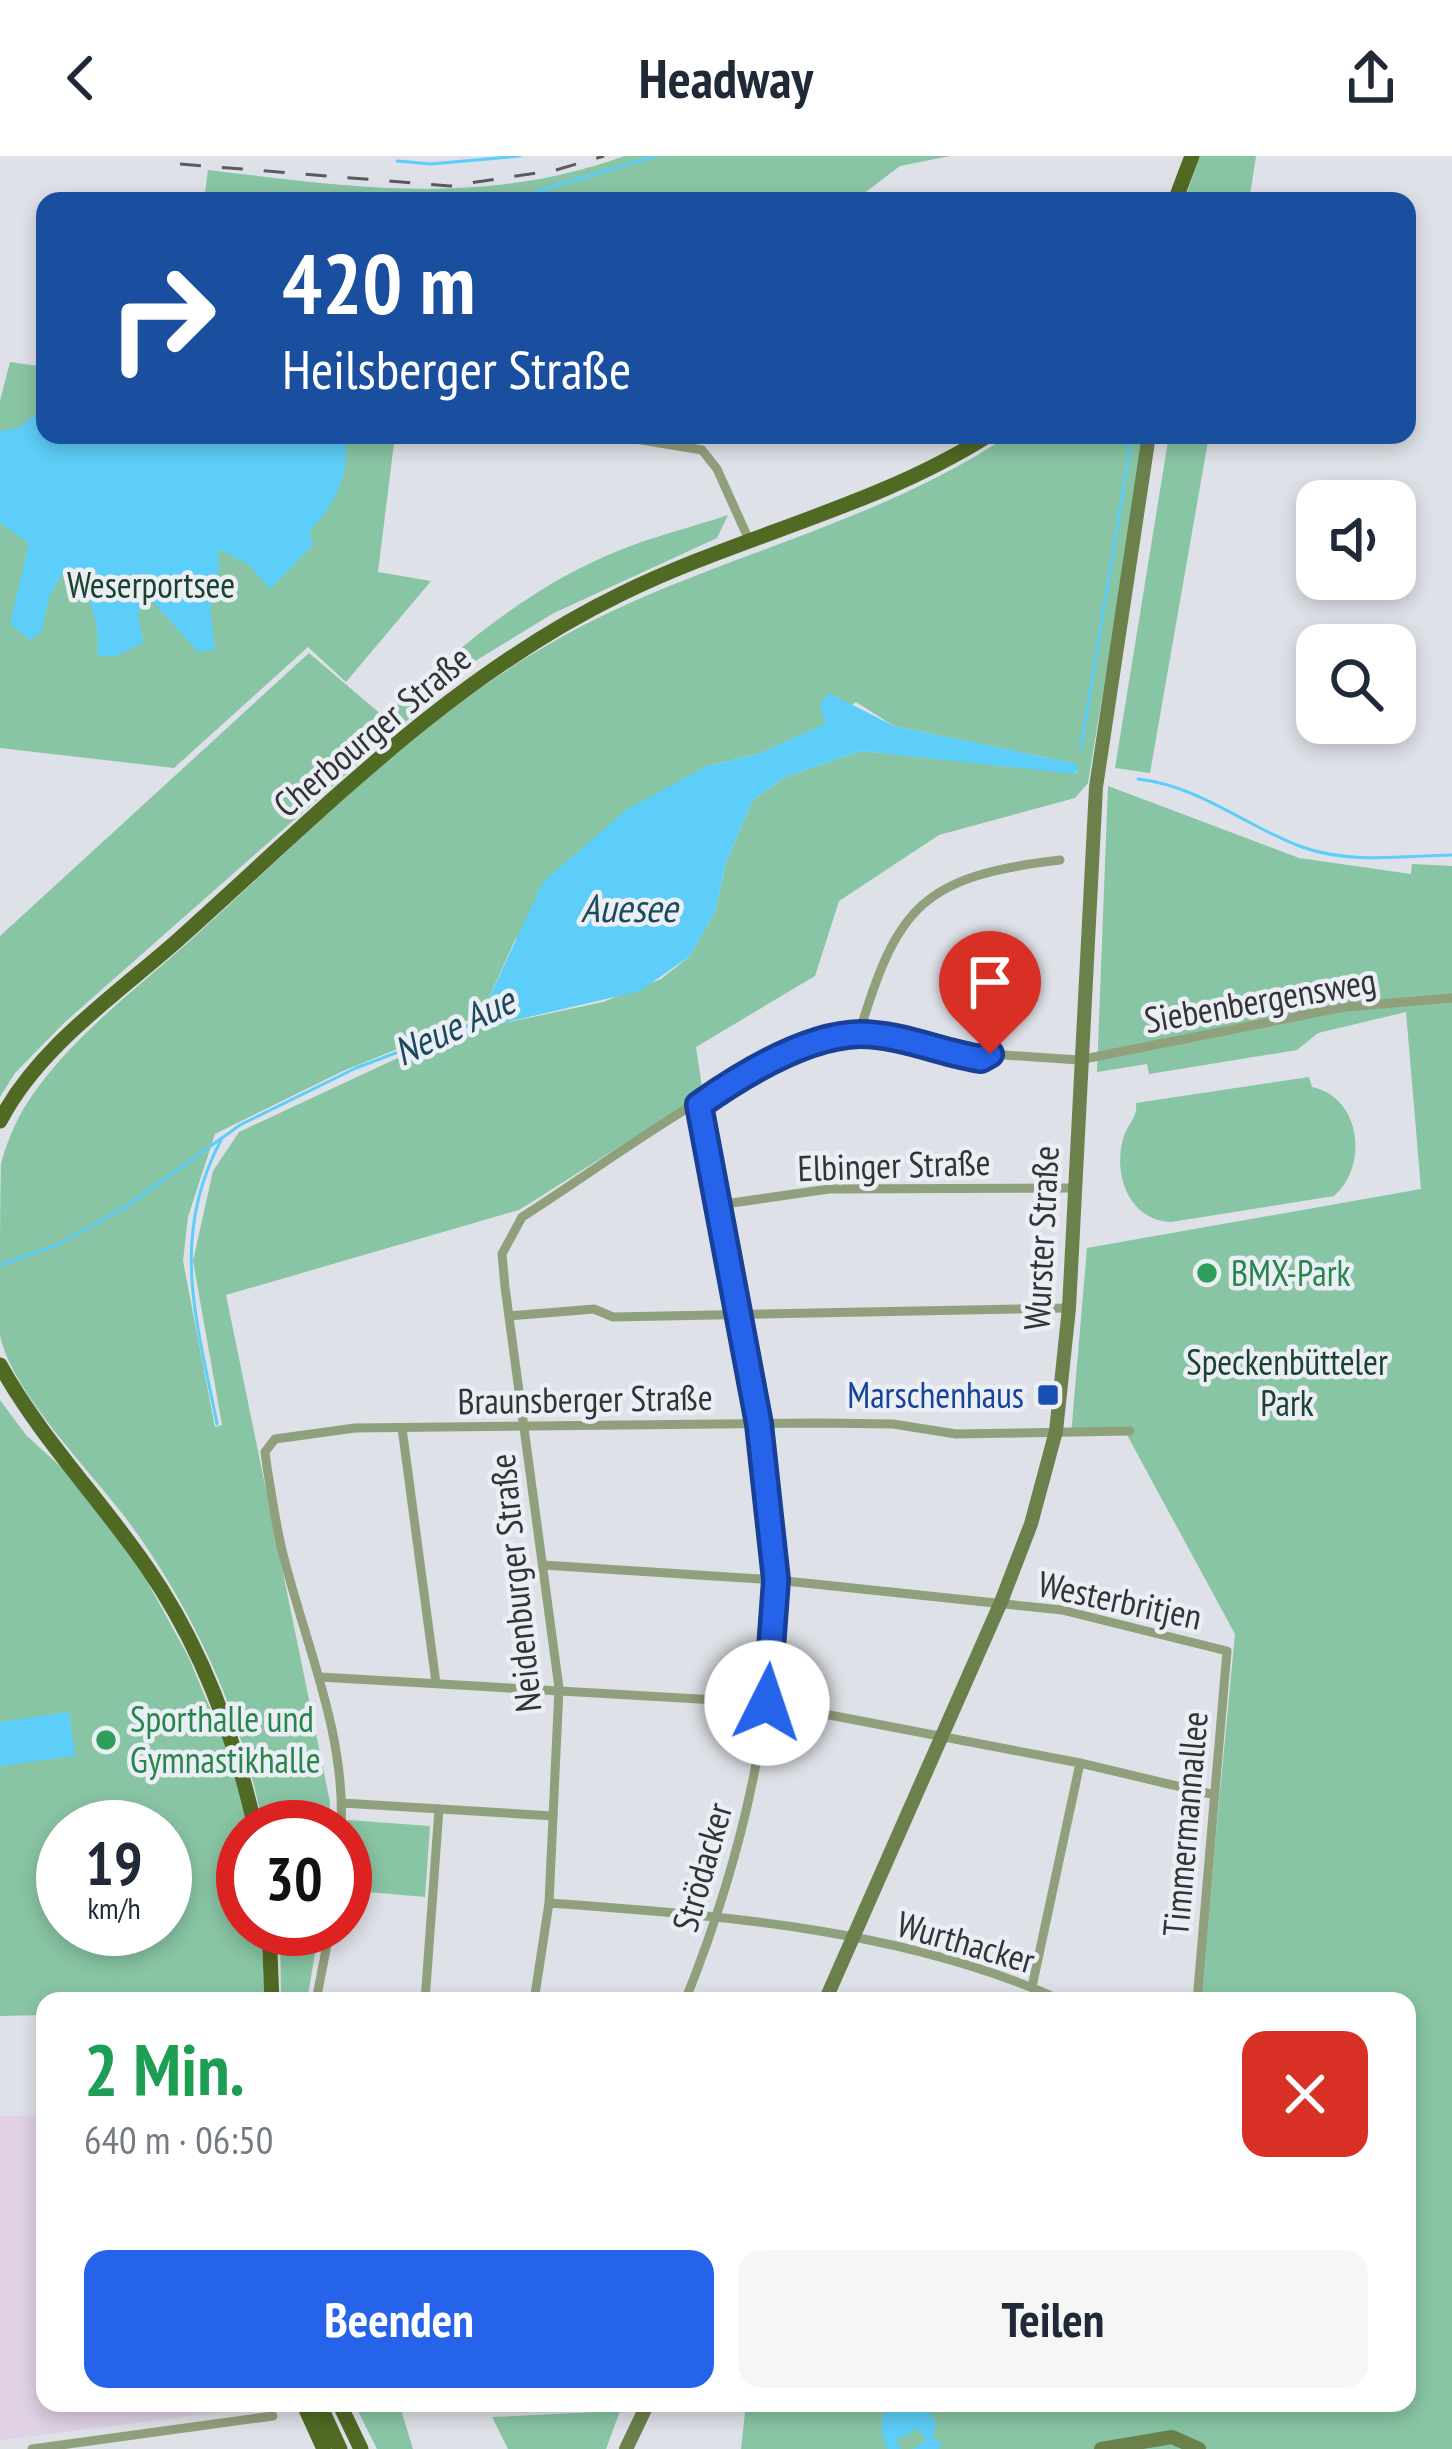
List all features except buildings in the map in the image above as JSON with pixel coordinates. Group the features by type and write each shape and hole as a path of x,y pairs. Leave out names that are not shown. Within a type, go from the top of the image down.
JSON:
{"main road":[{"path":"1178,192 1192,156"},
{"name":"Cherbourger Straße","path":"0,1121 58,1048 450,697 564,623 749,540 884,489 972,444"},
{"path":"0,1367 179,1619 222,1710 247,1800"},
{"path":"270,1956 272,1992"},
{"path":"307,2412 324,2449"},
{"path":"323,2412 340,2449"},
{"path":"343,2412 361,2449"}],"street":[{"path":"662,444 702,451 717,469 749,540"},
{"name":"Wurster Straße","path":"830,1992 1001,1602 1031,1524 1056,1431 1070,1308 1079,1060 1100,745 1148,444"},
{"path":"699,1105 754,1067 822,1041 859,1034 880,962 915,911 968,880 1060,860"},
{"name":"Siebenbergensweg","path":"859,1034 981,1059 990,1054 1079,1060 1345,1007 1452,998"},
{"name":"Strödacker","path":"689,1992 720,1916 747,1815 767,1703 776,1580 759,1424 699,1105"},
{"name":"Neidenburger Straße","path":"535,1992 549,1903 559,1688 502,1254 509,1233 522,1217 699,1105"},
{"name":"Elbinger Straße","path":"718,1204 829,1190 1073,1188"},
{"path":"509,1316 594,1309 613,1317 1070,1308"},
{"name":"Braunsberger Straße","path":"320,1677 284,1556 265,1452 275,1439 309,1432 402,1428 759,1424 893,1424 956,1434 1056,1431"},
{"path":"402,1428 436,1683"},
{"path":"1056,1431 1130,1431"},
{"name":"Westerbritjen","path":"543,1565 776,1580 1001,1602 1062,1610 1227,1652"},
{"name":"Timmermannallee","path":"1198,1992 1227,1652"},
{"path":"341,1800 320,1677 767,1703 1080,1763 1215,1795"},
{"path":"1032,1987 1080,1763"},
{"path":"372,1805 553,1816"},
{"path":"426,1992 439,1809"},
{"name":"Wurthacker","path":"549,1903 720,1916 854,1937 1043,1992"},
{"path":"318,1992 325,1956"},
{"path":"626,2449 644,2412"},
{"path":"32,2449 102,2444 273,2416"},
{"path":"1101,2449 1172,2437 1199,2449"}],"shaded area":[{"path":"36,2115 36,2412 225,2412 0,2440 0,2116"}],"green space":[{"path":"625,156 950,156 900,166 866,192 205,192 208,170 418,189 469,188 572,172"},
{"path":"1200,156 1256,156 1250,192 1187,192"},
{"name":"Weserportsee","path":"10,362 36,366 36,444 394,444 378,572 431,581 346,682 308,647 174,768 0,748 0,401"},
{"path":"994,444 1144,444 1088,783 1075,798 939,835 839,901 815,976 696,1047 703,1094 519,1210 226,1295 330,1800 257,1800 230,1707 176,1595 131,1525 37,1408 7,1358 0,1335 1,1164 17,1121 60,1060 103,1017 330,811 473,693 578,628 631,602 852,516 959,466","holes":["856,702 894,726 1077,764 1077,773 860,751 783,778 752,801 726,863 715,912 690,956 661,979 603,1002 486,1027 417,1049 239,1132 213,1171 193,1261 222,1425 215,1427 183,1261 188,1217 215,1134 343,1071 481,1015 515,940 707,766 758,754 826,724"]},
{"path":"1168,444 1207,444 1150,773 1115,768"},
{"path":"728,515 717,538 554,613 472,663 65,1022 15,1073 0,1097 0,936 309,653 383,716 466,644 555,582 620,550"},
{"name":"Speckenbütteler Park","path":"1108,786 1299,858 1411,874 1412,864 1452,866 1452,2449 741,2449 745,2412 1416,2412 1416,1992 1201,1992 1235,1634 1127,1435 1071,1435 1087,1248 1421,1189 1406,1012 1318,1033 1297,1050 1149,1074 1147,1064 1097,1072"},
{"path":"1309,1077 1312,1087 1341,1104 1354,1134 1352,1168 1334,1196 1171,1222 1144,1213 1135,1204 1123,1181 1120,1153 1136,1103"},
{"path":"0,1400 26,1435 62,1468 137,1563 188,1656 225,1744 242,1800 216,1800 216,1956 262,1956 264,1992 36,1992 36,2015 0,2016"},
{"path":"372,1822 430,1826 425,1897 372,1892"},
{"path":"280,1956 314,1956 308,1992 281,1992"},
{"path":"358,2412 402,2412 413,2449 377,2449"},
{"path":"620,2412 606,2449 508,2449 492,2417"}],"water":[{"name":"Weserportsee","path":"36,414 36,444 346,444 346,463 333,499 309,532 313,545 270,589 249,565 219,549 218,591 210,608 215,650 198,652 147,595 138,613 143,643 116,656 97,656 92,609 82,588 65,570 49,597 41,633 30,640 10,624 29,543 0,523 0,431 19,428"},
{"name":"Auesee","path":"829,693 894,726 1078,764 1076,774 860,751 783,778 752,801 726,863 715,912 690,956 640,991 486,1027 481,1015 543,882 626,810 707,766 758,754 825,724 820,704"},
{"path":"69,1712 75,1756 0,1766 0,1722"},
{"path":"929,2412 936,2423 933,2438 942,2443 939,2449 912,2449 926,2441 918,2429 896,2440 901,2449 888,2449 883,2437 884,2414"}],"waterway":[{"path":"397,161 431,164 520,156"},
{"path":"538,191 656,156"},
{"path":"1081,748 1131,444"},
{"name":"Neue Aue","path":"1138,779 1202,798 1320,852 1376,858 1452,855"},
{"name":"Neue Aue","path":"0,1265 57,1245 127,1206 240,1125 356,1068 483,1020"},
{"path":"217,1424 196,1315 192,1246 205,1176 221,1140"}],"railway":[{"path":"180,164 450,186 556,170 604,156"}],"place":[{"name":"BMX-Park","path":"1207,1273"},
{"name":"Marschenhaus","path":"1048,1395"},
{"name":"Sporthalle und Gymnastikhalle","path":"106,1740"}],"route":[{"path":"767,1703 776,1580 759,1424 699,1105 754,1067 822,1041 859,1034 890,1037 961,1056 981,1059 990,1054"}]}
